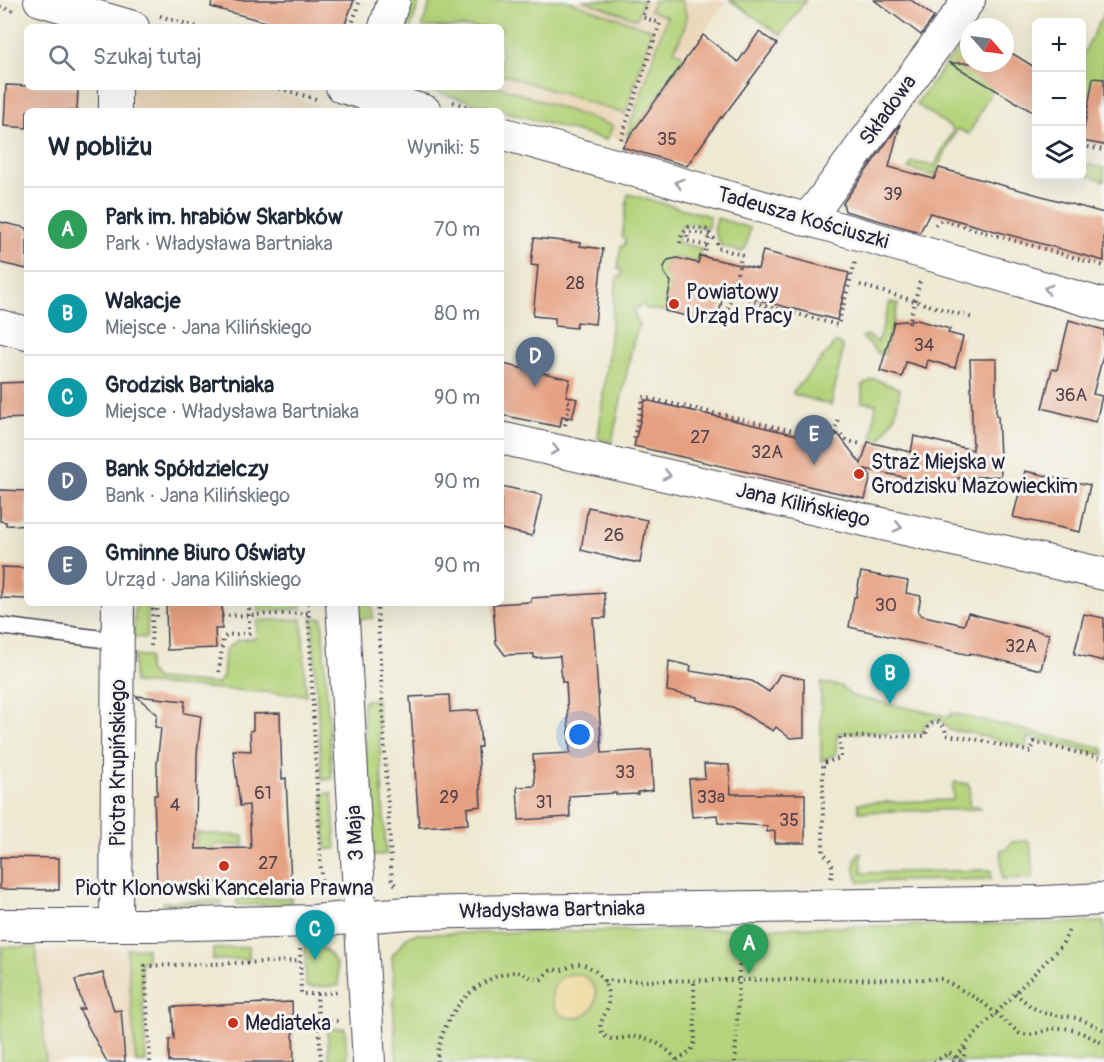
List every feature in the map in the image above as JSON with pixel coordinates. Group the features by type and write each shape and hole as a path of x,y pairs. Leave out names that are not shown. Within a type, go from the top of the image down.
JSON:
{"street":[{"path":"40,0 119,24"},
{"path":"386,24 394,0"},
{"name":"Składowa","path":"806,220 969,0"},
{"path":"115,90 115,108"},
{"path":"349,92 413,108"},
{"name":"Tadeusza Kościuszki","path":"504,134 1104,305"},
{"path":"0,326 24,332"},
{"name":"Jana Kilińskiego","path":"504,439 1104,574"},
{"name":"Piotra Krupińskiego","path":"116,924 118,606"},
{"name":"3 Maja","path":"330,608 360,916 369,1062"},
{"name":"Władysława Bartniaka","path":"0,925 153,925 314,921 407,913 1104,899"}],"lane":[{"path":"0,626 118,641"}],"path":[{"path":"352,24 360,0"},
{"path":"621,139 660,23 642,17 648,0"},
{"path":"284,90 302,95 349,92"},
{"path":"302,95 303,90"},
{"path":"1086,147 1104,150"},
{"path":"704,257 713,224"},
{"path":"680,243 682,234 689,227 711,230"},
{"path":"707,246 690,242 687,239 690,232 716,239 718,248 742,255 724,323"},
{"path":"736,279 752,302 838,325 858,251"},
{"path":"909,324 920,280"},
{"path":"860,285 973,318"},
{"path":"632,445 644,397 825,438 834,433 842,434 848,441 862,444"},
{"path":"565,400 570,402 567,417"},
{"path":"834,433 838,418"},
{"path":"151,646 153,606"},
{"path":"158,606 157,617 160,617"},
{"path":"219,672 223,639 227,635 249,633 249,606"},
{"path":"308,606 323,899"},
{"path":"376,606 392,882"},
{"path":"222,616 308,614 330,608"},
{"path":"828,883 832,877 833,866 823,853 823,764 841,758 840,737 926,736 930,724 938,723 945,728 946,735 1031,752 1034,742 1104,759"},
{"path":"735,1062 739,925"},
{"path":"955,1060 966,1044 1062,945 1070,927"},
{"path":"150,1062 145,966 300,961 301,994 347,992"},
{"path":"437,1062 446,1028 457,1006 470,991 502,975 518,971 532,979 539,979 551,970 561,970 578,964 593,969 607,988 608,1006 600,1025 605,1035 613,1039 636,1037 648,1039 665,1048 678,1061 691,1051 695,1042 694,980"},
{"path":"604,981 942,979 981,1001 1025,1035 1053,1029 1068,1029 1104,1044"},
{"path":"1015,993 1038,1011 1078,1018 1104,1030"},
{"path":"317,994 321,1062"},
{"path":"318,1022 349,1020"},
{"path":"934,1062 949,1053 955,1060 963,1062 966,1044"}],"shaded area":[{"path":"464,0 727,0 627,141 609,136 606,140 504,111 504,108 493,108 433,91 504,90 504,24 497,24"},
{"path":"132,90 267,90 318,105 319,108 132,108"},
{"path":"126,949 136,1062 47,1062 37,951"}],"green space":[{"path":"409,0 420,0 412,24 401,24"},
{"path":"431,0 566,0 652,30 625,114 504,75 504,24 423,24"},
{"path":"582,0 643,0 637,19"},
{"path":"654,0 681,0 686,19 674,50 686,58 630,136 627,135 667,17 650,10"},
{"path":"730,0 806,0 781,35"},
{"path":"1104,13 1104,101 1086,98 1086,48"},
{"path":"960,45 960,72 978,72 993,88 969,134 957,129 934,176 908,168 913,162 934,166 953,131 952,128 916,104"},
{"path":"504,88 613,126 606,140 504,111 504,108 493,108 433,91 504,90"},
{"path":"1086,164 1104,168 1104,181 1086,174"},
{"path":"628,194 710,216 708,228 689,224 681,228 678,243 701,248 698,263 676,258 665,265 664,272 668,278 672,279 665,311 646,309 643,304 633,310 639,325 612,442 598,439 617,277 621,277 622,270 618,269 621,246 625,245 625,238 622,237"},
{"path":"717,218 750,228 746,247 742,252 722,246 714,232"},
{"path":"890,302 898,304 884,355 878,353 862,337 867,335 878,342"},
{"path":"836,342 842,346 843,350 831,405 793,394 793,392"},
{"path":"874,379 900,389 895,416 881,439 872,438 876,404 862,402 862,385"},
{"path":"135,606 149,606 146,638 134,637"},
{"path":"258,606 302,606 302,609 258,611"},
{"path":"357,606 372,606 373,618 358,617"},
{"path":"312,618 322,618 332,779 322,780"},
{"path":"302,619 306,695 134,683 134,656 149,656 148,670 156,679 217,684 223,677 225,650 237,640 256,638 257,621"},
{"path":"821,683 841,686 852,696 950,717 951,713 1104,749 1104,755 1028,737 1026,747 949,730 943,722 935,720 928,723 923,732 837,733 836,754 821,761"},
{"path":"377,699 386,854 372,856 363,703 366,700"},
{"path":"955,782 968,784 970,787 969,805 980,807 980,809 859,812 858,803 953,800"},
{"path":"332,793 336,849 326,849 323,794"},
{"path":"197,833 244,836 244,846 215,844 214,848 201,849 195,880"},
{"path":"1027,841 1030,843 1033,873 1031,878 1002,879 1001,850 1007,849 1011,842"},
{"path":"861,853 862,873 991,870 991,879 859,882 855,864 856,857"},
{"path":"291,898 291,904 237,905 237,899"},
{"path":"220,900 223,904 163,905 163,902"},
{"path":"1104,922 1104,1062 397,1062 392,956 407,937 416,934"},
{"path":"305,944 322,948 328,952 337,969 339,986 306,987"},
{"path":"2,947 36,947 46,1062 2,1062 0,1004"},
{"path":"249,947 249,959 213,960 213,949"},
{"path":"147,948 147,961 141,962 146,1062 136,1062 127,949"},
{"path":"345,1028 347,1059 329,1060 327,1029"}],"sand":[{"path":"574,974 583,975 590,980 595,987 595,1005 590,1012 583,1017 574,1018 565,1017 558,1012 553,1005 552,996 553,987 558,980 565,975"}],"building":[{"path":"212,0 354,0 345,24 273,24 211,7"},
{"path":"874,0 911,0 934,17 921,35"},
{"path":"759,32 777,44 687,166 622,147 703,35 738,62"},
{"path":"1014,55 1032,66 1032,112 965,72 1014,72"},
{"path":"950,63 960,63 960,69"},
{"path":"1093,78 1104,79 1104,145 1086,142 1086,118"},
{"path":"6,85 24,86 24,90 78,90 77,108 24,108 24,128 4,126"},
{"path":"900,124 889,167 934,179 939,168 1104,213 1104,261 930,213 920,232 845,211 843,203"},
{"path":"0,222 24,227 24,268 0,263"},
{"path":"534,238 581,243 580,246 603,249 595,324 577,322 576,328 555,326 555,318 533,316 538,266 531,265"},
{"path":"763,251 849,273 837,320 724,291 717,323 665,311 671,282 664,273 668,260 677,258 698,263 700,256 758,269"},
{"path":"917,320 950,329 948,333 963,337 955,368 928,360 926,368 906,362 902,377 880,371 894,322"},
{"path":"1069,320 1104,330 1104,352 1093,394 1102,396 1096,422 1042,408 1052,369 1057,370"},
{"path":"970,359 996,359 996,416 998,416 1001,476 958,478 956,487 950,487 865,469 871,476 865,499 634,446 645,400 827,442 838,434 861,464 868,442 911,452 914,436 973,450"},
{"path":"504,364 570,379 566,396 577,399 572,418 562,416 560,427 504,416"},
{"path":"24,382 24,418 0,419 0,383"},
{"path":"1025,471 1090,485 1080,532 1013,517"},
{"path":"504,487 542,495 532,536 504,530"},
{"path":"0,490 24,491 24,526 6,525 6,522 0,521"},
{"path":"588,507 647,520 640,563 581,550"},
{"path":"2,567 24,568 24,599 1,598"},
{"path":"861,572 908,581 906,593 921,596 918,612 920,615 964,625 968,613 1049,634 1041,670 849,627"},
{"path":"604,593 606,618 593,618 602,753 651,750 653,790 638,792 638,794 569,796 570,817 519,820 517,787 535,786 533,755 570,753 566,682 562,682 560,656 534,658 534,654 505,655 496,643 493,606 531,602 531,598"},
{"path":"166,606 222,606 222,629 215,629 216,648 167,650"},
{"path":"1084,614 1104,618 1104,661 1074,654"},
{"path":"669,661 691,666 690,671 752,681 769,692 780,674 804,679 804,737 790,738 776,727 773,731 733,707 667,691"},
{"path":"449,695 450,712 478,710 481,747 478,747 481,806 467,808 468,824 419,827 410,697"},
{"path":"136,696 185,701 184,713 201,716 197,754 196,849 251,848 249,805 240,806 233,750 251,751 250,731 253,730 253,714 280,713 282,779 286,778 291,883 220,885 220,882 157,885 154,795 157,795 157,764 161,728 155,727 157,714"},
{"path":"704,764 729,765 731,794 805,794 805,843 775,843 775,831 767,832 767,826 718,823 717,815 692,817 689,779 705,778"},
{"path":"0,857 59,858 59,890 0,889"},
{"path":"103,973 114,1011 121,1010 125,1062 107,1062 79,1009 84,1009 75,980"},
{"name":"Mediateka","path":"292,1002 294,1062 169,1062 169,1040 174,1039 172,1007"}],"place":[{"name":"Powiatowy Urząd Pracy","path":"674,304"},
{"name":"Bank Spółdzielczy","path":"535,387"},
{"name":"Gminne Biuro Oświaty","path":"814,465"},
{"name":"Straż Miejska w Grodzisku Mazowieckim","path":"859,474"},
{"name":"Wakacje","path":"890,704"},
{"name":"Piotr Klonowski Kancelaria Prawna","path":"224,866"},
{"name":"Grodzisk Bartniaka","path":"315,960"},
{"name":"Park im. hrabiów Skarbków","path":"749,974"},
{"name":"Mediateka","path":"233,1023"}]}
